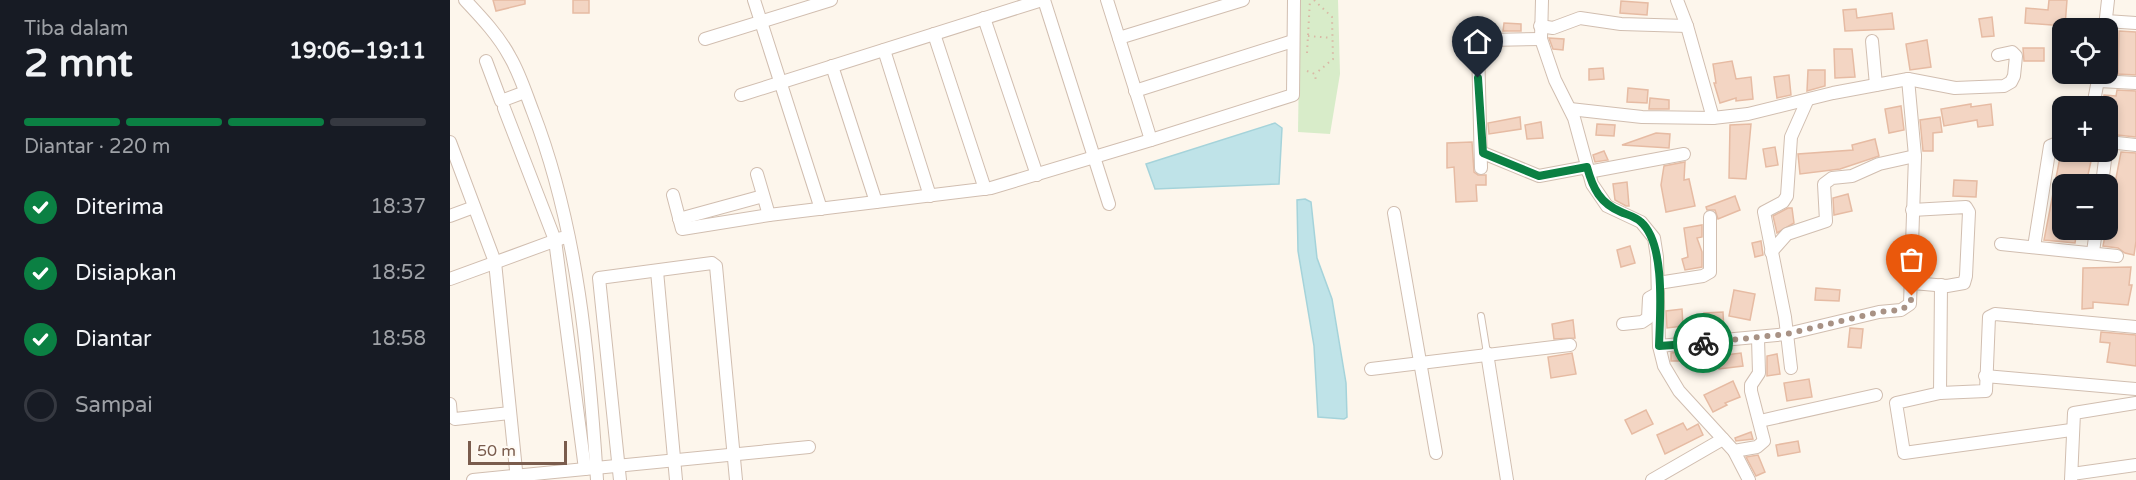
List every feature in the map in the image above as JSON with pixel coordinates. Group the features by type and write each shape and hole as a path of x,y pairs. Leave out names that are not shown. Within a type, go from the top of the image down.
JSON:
{"street":[{"path":"465,0 510,56 546,149 568,236 587,345 591,468"},
{"path":"754,0 821,209"},
{"path":"705,39 831,0"},
{"path":"741,95 1043,0 1109,204"},
{"path":"1107,0 1151,140"},
{"path":"1119,39 1243,0"},
{"path":"673,195 682,229 769,215 985,189 1293,96 1294,0"},
{"path":"1542,0 1541,39 1555,80 1570,109 1595,190 1607,206 1641,222 1654,238 1659,346 1664,366 1679,391 1734,451 1749,480"},
{"path":"1677,0 1687,26 1713,118"},
{"path":"2106,18 2108,0"},
{"path":"984,18 1036,175"},
{"path":"1540,26 1553,28 1580,18 1621,24 1687,26"},
{"path":"2118,24 2136,23"},
{"path":"934,34 985,189"},
{"path":"1136,91 1294,38"},
{"path":"1481,168 1483,153 1478,47 1481,42 1488,40 1541,39"},
{"path":"1872,41 1876,85"},
{"path":"884,50 930,196"},
{"path":"1570,109 1642,117 1713,118 1748,114 1908,79 1955,88 2004,86 2011,82 2014,76 2016,56 2012,52 1998,55"},
{"path":"486,61 501,101 525,92"},
{"path":"832,66 876,202"},
{"path":"1659,346 1787,334 1879,312 1901,310 1910,304 1913,283 1912,210 1915,156 1908,79"},
{"path":"2118,80 2136,83"},
{"path":"1791,368 1787,334 1764,212 1783,202 1787,195 1791,137 1807,101"},
{"path":"504,108 555,240 591,468 597,480"},
{"path":"450,142 495,262 517,478"},
{"path":"2118,143 2136,145"},
{"path":"2034,247 2050,146 2052,145"},
{"path":"1483,153 1539,176 1684,154"},
{"path":"1772,252 1787,234 1826,221 1824,184 1832,178 1852,176 1879,164 1915,156"},
{"path":"756,174 769,215"},
{"path":"679,219 763,196"},
{"path":"450,216 474,207"},
{"path":"1912,210 1966,207 1969,212 1964,283 1941,285 1913,283"},
{"path":"1394,213 1422,362 1436,453"},
{"path":"1623,324 1642,322 1648,318 1649,298 1658,288 1710,272 1710,218"},
{"path":"450,279 568,236"},
{"path":"2093,252 2095,240"},
{"path":"2001,244 2117,256"},
{"path":"620,480 599,278 712,263 716,266 736,480"},
{"path":"657,271 676,480"},
{"path":"1940,393 1941,285"},
{"path":"2072,430 1904,453 1896,404 1940,393 1986,391 1989,317 1995,314 2136,327"},
{"path":"1734,451 1761,445 1764,437 1750,385 1759,373 1758,338"},
{"path":"1371,369 1487,353 1570,345"},
{"path":"1487,353 1508,480"},
{"path":"1985,376 2136,389"},
{"path":"1760,421 1876,395"},
{"path":"2136,403 2074,413 2072,477 2136,465"},
{"path":"450,404 451,416 454,419 510,413"},
{"path":"1652,480 1723,439"},
{"path":"473,480 517,478 591,468 809,447"}],"lane":[{"path":"1481,316 1487,353"}],"path":[{"path":"1307,59 1312,0"},
{"path":"1312,0 1332,17 1332,59 1315,74"},
{"path":"1294,38 1308,36 1332,38"},
{"path":"1306,70 1315,74"},
{"path":"1315,74 1316,82"}],"green space":[{"path":"1300,0 1338,0 1340,74 1330,134 1298,132"}],"water":[{"path":"1275,123 1282,128 1279,184 1155,189 1146,164"},
{"path":"1305,199 1311,202 1317,258 1332,299 1346,383 1347,417 1344,419 1318,417 1314,346 1298,251 1297,200"}],"building":[{"path":"493,0 525,0 525,4 496,11"},
{"path":"573,0 589,0 589,13 573,13"},
{"path":"2049,0 2067,0 2066,18 2052,18 2052,25 2025,23 2026,8 2048,10"},
{"path":"1621,1 1648,3 1647,15 1620,13"},
{"path":"1856,9 1857,18 1892,13 1894,29 1845,31 1843,10"},
{"path":"1992,17 1994,36 1982,37 1979,19"},
{"path":"1504,23 1521,24 1521,31 1503,31"},
{"path":"2119,31 2136,32 2136,75 2118,74"},
{"path":"1549,38 1564,39 1563,50 1553,49"},
{"path":"1927,40 1931,67 1910,70 1906,44"},
{"path":"2023,48 2044,48 2044,61 2024,61"},
{"path":"1834,49 1852,49 1855,77 1835,78"},
{"path":"1732,61 1736,79 1751,77 1753,99 1736,101 1736,98 1720,103 1714,83 1716,83 1713,64"},
{"path":"1603,68 1604,79 1589,80 1589,69"},
{"path":"1808,70 1825,70 1825,86 1807,91"},
{"path":"1789,75 1791,95 1777,98 1774,77"},
{"path":"1628,88 1648,90 1647,103 1627,102"},
{"path":"2117,90 2136,91 2136,137 2118,135 2118,96 2116,96"},
{"path":"1650,98 1669,100 1669,109 1649,109"},
{"path":"1971,104 1971,107 1991,104 1993,125 1978,127 1977,120 1944,126 1941,109"},
{"path":"1901,106 1904,130 1889,133 1885,109"},
{"path":"1520,117 1521,129 1489,134 1488,123"},
{"path":"1940,117 1942,132 1933,133 1933,151 1923,151 1920,120"},
{"path":"1541,122 1543,138 1527,139 1525,125"},
{"path":"1597,124 1615,125 1614,136 1596,135"},
{"path":"1751,124 1746,179 1729,178 1730,125"},
{"path":"1656,133 1670,134 1669,148 1622,145"},
{"path":"1875,139 1879,156 1840,169 1800,174 1798,154 1853,150 1852,145"},
{"path":"1472,142 1474,172 1478,175 1486,175 1486,185 1476,185 1477,201 1456,202 1454,167 1447,168 1447,143"},
{"path":"1775,147 1778,165 1766,167 1763,149"},
{"path":"1604,151 1608,160 1595,162 1593,155"},
{"path":"2121,152 2136,153 2134,255 2118,248 2103,246 2104,240 2118,240 2117,174"},
{"path":"1685,162 1684,180 1689,179 1695,206 1666,212 1661,185 1664,166"},
{"path":"2059,162 2091,162 2088,174 2057,174"},
{"path":"1954,180 1977,181 1976,197 1953,196"},
{"path":"1627,182 1629,206 1615,200 1613,184"},
{"path":"1848,194 1852,211 1834,215 1833,198"},
{"path":"1735,196 1740,210 1718,219 1715,210 1707,210 1706,207"},
{"path":"2052,199 2052,240 2075,240 2075,243 2044,240"},
{"path":"1792,208 1794,223 1777,233 1773,216"},
{"path":"1702,225 1702,237 1697,238 1702,252 1702,267 1685,270 1682,259 1688,257 1684,228"},
{"path":"1761,241 1763,255 1755,257 1752,243"},
{"path":"1630,246 1635,263 1621,267 1617,250"},
{"path":"2131,267 2129,285 2132,285 2128,305 2093,302 2093,308 2082,309 2083,268"},
{"path":"1816,288 1840,290 1839,301 1815,300"},
{"path":"1734,290 1755,294 1750,320 1729,316"},
{"path":"1682,309 1683,326 1667,328 1666,311"},
{"path":"1723,312 1724,332 1705,333 1704,313"},
{"path":"1573,320 1575,338 1554,339 1552,324"},
{"path":"1850,328 1863,329 1861,348 1848,347"},
{"path":"2101,332 2136,335 2136,366 2107,362 2110,343 2100,342"},
{"path":"1725,348 1725,355 1741,353 1743,366 1719,369 1716,349"},
{"path":"1692,351 1693,361 1671,361 1671,353"},
{"path":"1572,353 1576,374 1551,378 1548,357"},
{"path":"1777,354 1780,374 1767,376 1767,356"},
{"path":"1809,379 1812,397 1787,401 1784,383"},
{"path":"1733,381 1740,397 1725,403 1727,405 1713,412 1704,395"},
{"path":"1646,410 1653,424 1632,434 1625,420"},
{"path":"1683,423 1687,430 1698,424 1703,435 1665,454 1657,435"},
{"path":"1751,432 1753,439 1736,441 1735,438"},
{"path":"1798,441 1800,452 1778,456 1776,445"},
{"path":"1758,455 1765,472 1756,476 1746,457"}],"way so far":[{"path":"1703,343 1787,334 1879,312 1901,310 1910,304 1912,296"}],"route":[{"path":"1478,78 1483,153 1539,176 1587,167 1598,196 1607,206 1641,222 1654,238 1660,320 1659,346 1703,343"}]}
